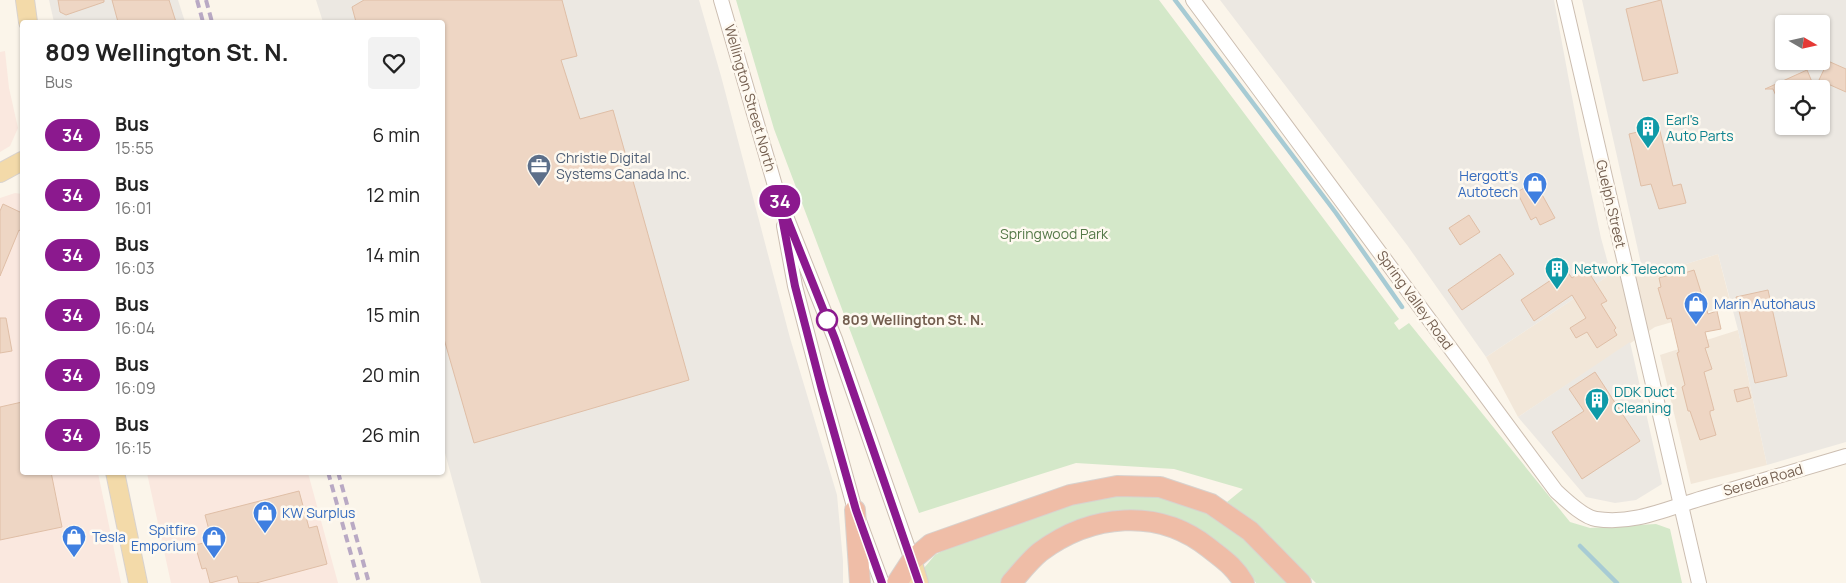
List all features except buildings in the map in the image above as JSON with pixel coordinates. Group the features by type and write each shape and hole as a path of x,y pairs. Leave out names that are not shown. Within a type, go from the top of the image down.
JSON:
{"highway":[{"path":"897,583 912,560 931,544 1070,494 1117,486 1160,487 1211,504 1250,531 1301,583"},
{"path":"856,510 860,583"},
{"path":"1011,583 1039,553 1066,536 1093,524 1147,520 1173,527 1197,538 1236,569 1244,583"}],"main road":[{"path":"24,0 28,20"},
{"path":"0,173 20,162"},
{"path":"116,475 138,583"},
{"name":"Wellington Street North","path":"912,560 919,583"}],"street":[{"name":"Wellington Street North","path":"721,0 778,196 835,339 912,560"},
{"name":"Spring Valley Road","path":"1193,0 1556,491 1574,506 1594,518 1618,521 1652,515 1681,504"},
{"name":"Guelph Street","path":"1564,0 1699,583"},
{"name":"Wellington Street North","path":"778,196 795,286 856,510 882,583"},
{"name":"Sereda Road","path":"1681,504 1846,456"}],"shaded area":[{"path":"49,0 178,0 184,20 54,20"},
{"path":"316,0 699,0 790,338 837,495 843,583 481,583 445,453 445,20 322,20"},
{"path":"1220,0 1554,0 1581,145 1601,238 1611,274 1486,357 1407,245"},
{"path":"1582,0 1846,0 1846,442 1767,465 1738,330 1718,254 1644,277"},
{"path":"5,51 9,88 18,128 10,146 0,152 0,52"},
{"path":"15,193 20,194 20,475 98,475 121,583 0,583 0,198"},
{"path":"1718,254 1731,305 1655,327 1518,417 1486,357 1611,274 1644,277"},
{"path":"1738,330 1767,465 1691,484 1660,355"},
{"path":"1630,342 1662,484 1636,500 1615,503 1586,497 1518,417"},
{"path":"147,475 309,475 338,583 171,583"}],"green space":[{"name":"Springwood Park","path":"736,0 1159,0 1399,319 1394,323 1399,330 1409,323 1570,522 1590,528 1656,524 1670,529 1682,583 1316,583 1256,524 1227,502 1243,489 1174,469 1076,463 919,513 774,129"},
{"path":"1100,494 1161,494 1195,505 1235,529 1291,583 1256,583 1238,559 1216,540 1190,526 1163,516 1134,512 1105,514 1076,521 1049,535 1001,583 929,583 924,568 935,555 951,546"}],"waterway":[{"path":"1175,0 1336,213 1402,307"},
{"path":"1580,546 1617,583"}],"railway":[{"path":"197,0 202,20"},
{"path":"206,0 211,20"},
{"path":"329,475 359,583"},
{"path":"339,475 369,583"}],"bus line":[{"name":"34","path":"882,583 856,510 822,390 795,286 778,196 835,339 919,583"}],"place":[{"name":"Earl's Auto Parts","path":"1648,149"},
{"name":"Christie Digital Systems Canada Inc.","path":"539,187"},
{"name":"Hergott's Autotech","path":"1535,205"},
{"name":"Network Telecom","path":"1557,290"},
{"name":"809 Wellington St. N.","path":"827,320"},
{"name":"Marin Autohaus","path":"1696,325"},
{"name":"DDK Duct Cleaning","path":"1597,421"},
{"name":"KW Surplus","path":"265,534"},
{"name":"Tesla","path":"74,558"},
{"name":"Spitfire Emporium","path":"214,559"}]}
